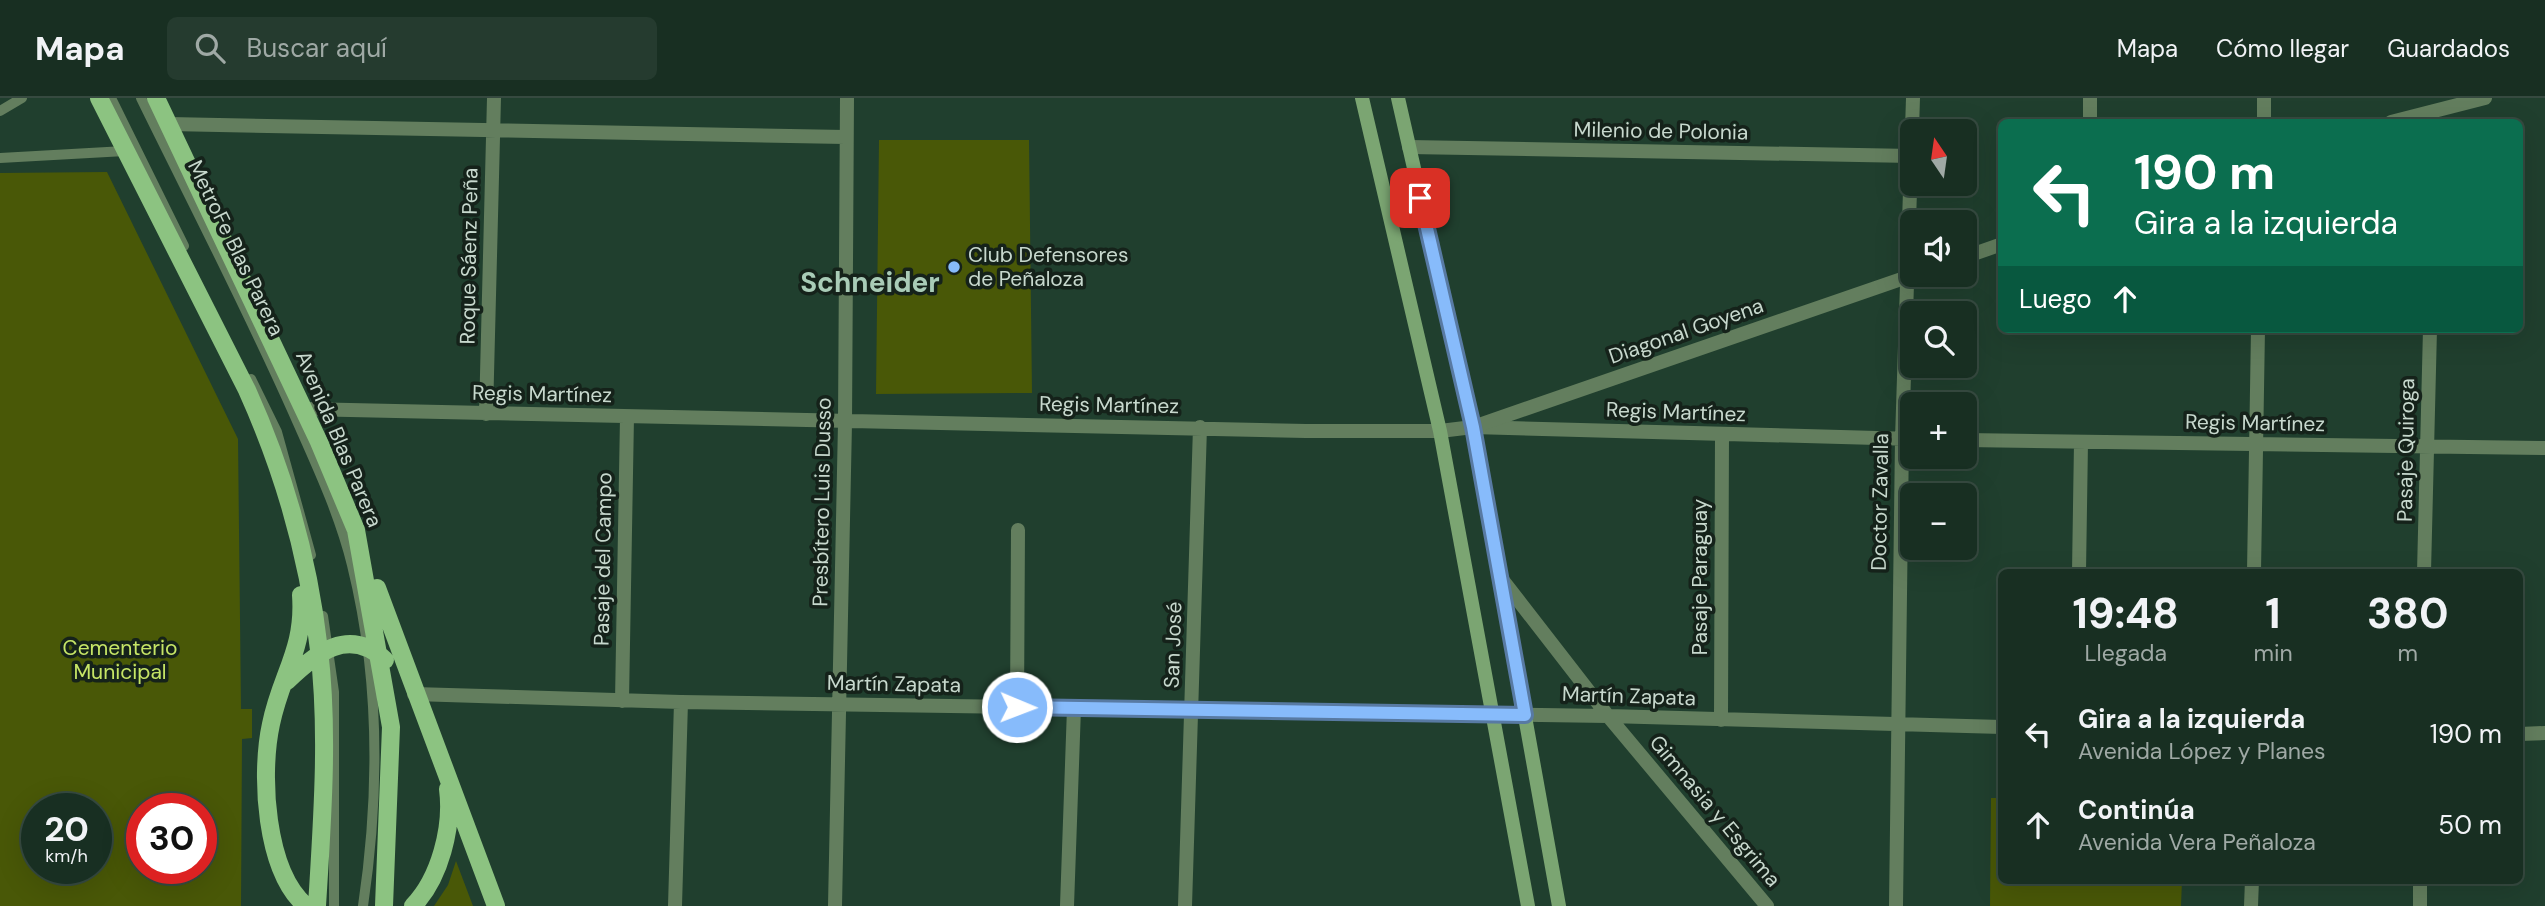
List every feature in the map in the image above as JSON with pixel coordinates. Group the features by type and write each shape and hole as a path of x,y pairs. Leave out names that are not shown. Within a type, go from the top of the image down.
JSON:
{"main road":[{"path":"99,98 247,390 265,430 294,519 324,651 317,906"},
{"name":"Avenida Blas Parera","path":"156,98 304,409 356,530 374,650 388,700 392,756 384,906"},
{"path":"1362,98 1440,431 1528,906"},
{"path":"1398,98 1473,427 1559,906"},
{"path":"294,519 302,612 301,638 270,726 268,778 270,822 282,873 292,894 306,906"},
{"path":"356,530 414,694 496,906"},
{"path":"284,683 324,651 355,643 374,650 414,694"},
{"path":"417,902 434,874 446,832 449,796 446,772"}],"street":[{"name":"Roque Sáenz Peña","path":"486,414 494,98"},
{"name":"Presbítero Luis Dusso","path":"835,906 845,423 847,98"},
{"name":"Doctor Zavalla","path":"1913,98 1913,119"},
{"path":"2090,98 2090,119"},
{"path":"2264,98 2264,119"},
{"path":"2415,119 2438,116 2485,98"},
{"path":"169,124 845,137"},
{"name":"Milenio de Polonia","path":"1409,147 1900,156"},
{"path":"1977,253 1998,245"},
{"name":"Diagonal Goyena","path":"1473,427 1900,279"},
{"name":"Doctor Zavalla","path":"1908,392 1910,287"},
{"path":"2254,569 2258,333"},
{"name":"Pasaje Quiroga","path":"2424,569 2430,333"},
{"name":"Regis Martínez","path":"304,409 845,423 1440,431 1473,427 1900,439"},
{"name":"Pasaje del Campo","path":"622,701 626,417"},
{"name":"San José","path":"1185,906 1200,427"},
{"name":"Pasaje Paraguay","path":"1721,720 1722,434"},
{"name":"Regis Martínez","path":"1977,440 2545,448"},
{"path":"2079,569 2081,442"},
{"name":"Doctor Zavalla","path":"1896,906 1898,725 1906,469"},
{"path":"1017,707 1018,530"},
{"name":"Gimnasia y Esgrima","path":"1501,578 1608,716 1766,906"},
{"name":"Martín Zapata","path":"414,694 839,705 1608,716 1998,727"},
{"path":"675,906 681,702"},
{"path":"1067,906 1074,708"},
{"path":"2523,734 2545,733"},
{"path":"2251,906 2252,884"},
{"path":"2420,884 2420,906"}],"lane":[{"path":"0,111 22,98"},
{"path":"111,98 277,432 302,514 324,651 334,691 334,906"},
{"name":"MetroFe Blas Parera","path":"141,98 272,367 335,511 352,563 374,650 376,782 372,849 363,906"},
{"path":"0,158 125,151"}],"green space":[{"name":"Club Defensores de Peñaloza","path":"879,140 1029,140 1032,393 876,394"},
{"name":"Cementerio Municipal","path":"107,172 238,439 241,709 252,709 252,738 242,739 241,906 0,906 0,173"},
{"path":"1991,798 1998,798 1998,884 2182,884 2181,906 1990,906"},
{"path":"456,861 473,906 434,906 448,885"}],"place":[{"name":"Club Defensores de Peñaloza","path":"954,267"}],"district":[{"name":"Schneider","path":"870,282"}],"route":[{"path":"1017,707 1525,715 1473,427 1420,198"}]}
